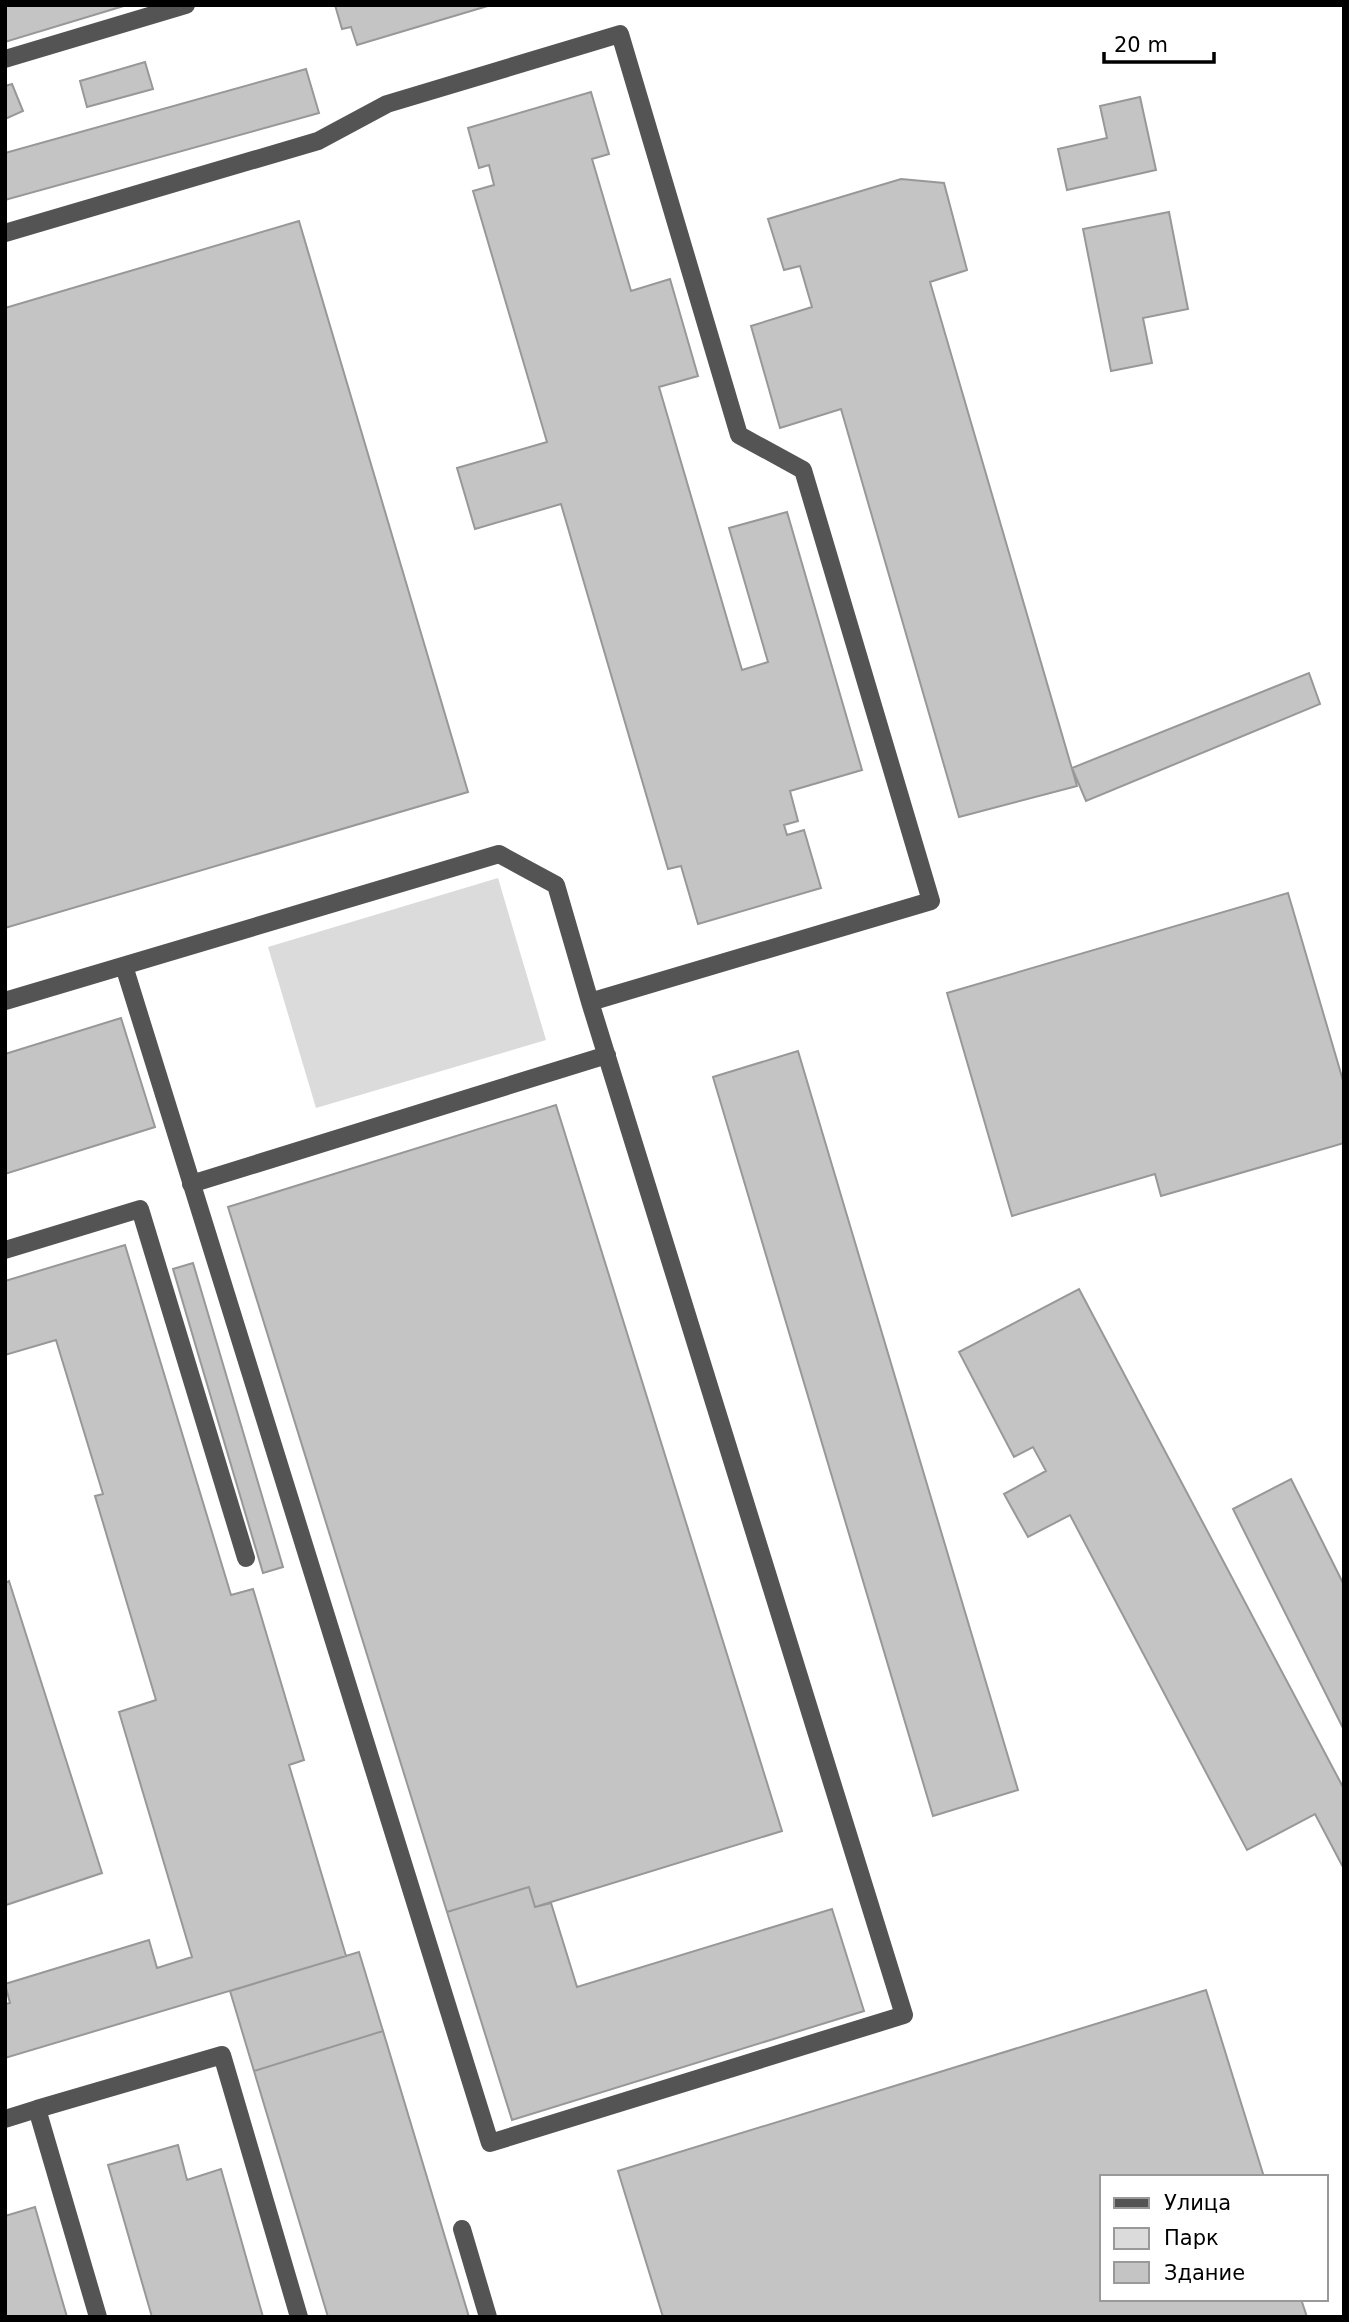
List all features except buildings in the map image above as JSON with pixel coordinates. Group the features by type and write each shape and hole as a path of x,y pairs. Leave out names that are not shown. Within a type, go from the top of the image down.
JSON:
{"lane":[{"path":"5,59 186,5"},
{"path":"5,233 318,141 387,104 620,34 739,435 803,470 931,901 590,1002"},
{"path":"5,1001 499,854 556,885 904,2014 489,2143 124,966"},
{"path":"191,1184 607,1055"},
{"path":"5,1250 140,1209 246,1558"},
{"path":"5,2119 222,2055 299,2317"},
{"path":"37,2109 99,2317"},
{"path":"462,2229 488,2317"}],"green space":[{"path":"498,878 546,1040 316,1108 268,947"}]}
